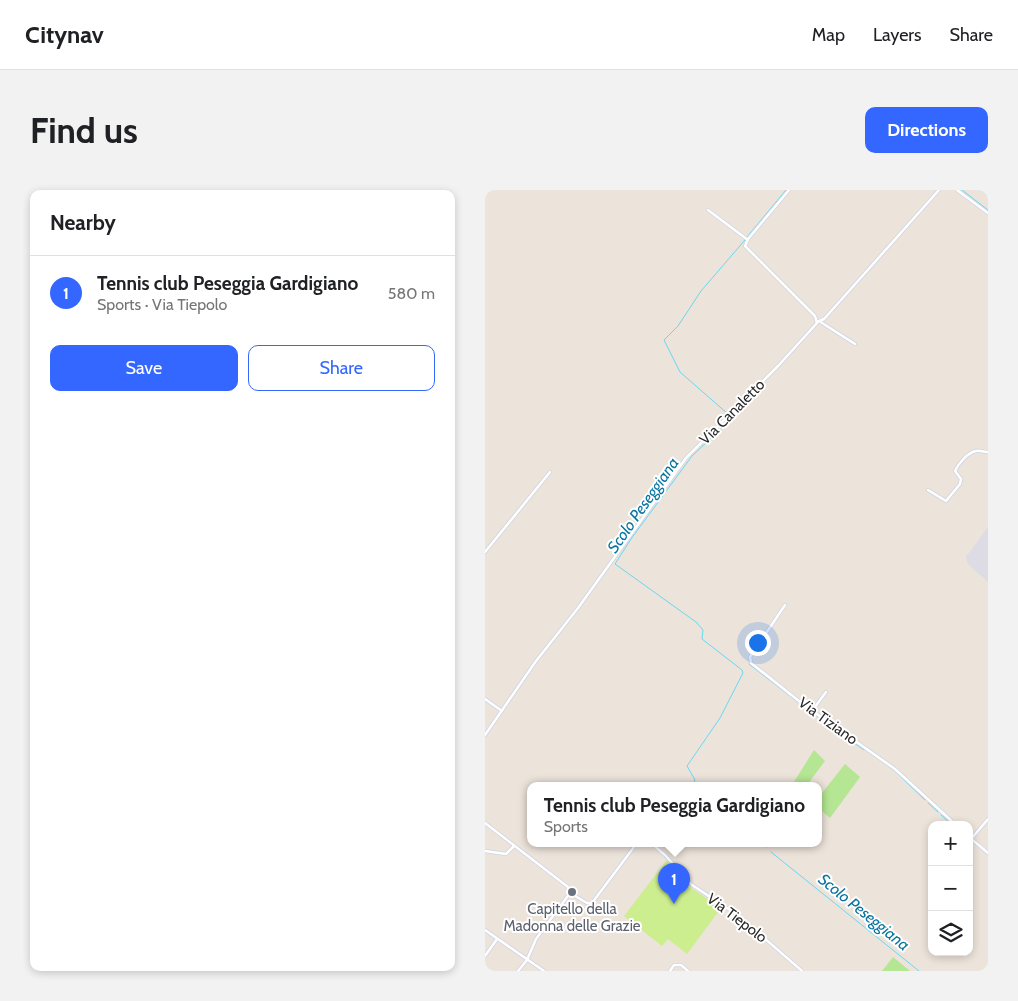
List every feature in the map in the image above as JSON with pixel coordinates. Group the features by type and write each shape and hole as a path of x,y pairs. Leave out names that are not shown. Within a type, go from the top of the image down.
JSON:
{"street":[{"path":"789,190 747,240 745,246 815,316 818,322 855,344"},
{"name":"Via Canaletto","path":"485,735 536,661 578,608 686,458 778,366 818,322 824,319 939,190"},
{"path":"957,190 988,213"},
{"path":"708,210 747,240"},
{"path":"928,490 946,501 960,484 961,479 955,470 957,466 976,450 988,452"},
{"path":"485,552 550,472"},
{"name":"Via Tiziano","path":"785,605 750,657 750,660 812,711 895,770 952,821"},
{"path":"812,711 825,692"},
{"path":"485,699 502,711"},
{"path":"973,835 988,819"},
{"path":"485,823 568,887 570,893 587,903 592,903 634,847"},
{"path":"973,840 988,853"},
{"path":"485,851 506,854 514,846"},
{"name":"Via Tiepolo","path":"656,847 692,885 739,916 802,971"},
{"path":"518,971 527,960 537,939 570,893"},
{"path":"485,930 545,971"},
{"path":"485,956 486,951 497,939"},
{"path":"670,971 674,965 681,965 688,971"}],"shaded area":[{"path":"988,527 988,582 968,564 966,557"}],"green space":[{"path":"814,750 825,761 809,782 794,782"},
{"path":"845,764 860,777 830,818 822,811 822,793"},
{"path":"667,860 688,886 721,908 687,954 668,939 662,946 624,916"},
{"path":"893,957 910,971 882,971"}],"waterway":[{"name":"Scolo Peseggiana","path":"747,237 786,190"},
{"path":"962,190 988,210"},
{"name":"Scolo Peseggiana","path":"728,414 680,372 664,340 678,326 701,291 745,240"},
{"name":"Scolo Peseggiana","path":"694,782 695,780 687,766 720,718 743,673 742,670 702,639 703,630 696,622 615,564 692,456 730,420 730,416"},
{"path":"749,664 816,716"},
{"path":"818,718 840,733"},
{"path":"854,743 864,750"},
{"path":"896,772 899,775"},
{"path":"901,777 925,800"},
{"path":"928,803 938,812"},
{"path":"941,815 948,821"},
{"name":"Scolo Peseggiana","path":"771,852 919,971"}],"place":[{"name":"Capitello della Madonna delle Grazie","path":"572,892"},
{"name":"Tennis club Peseggia Gardigiano","path":"674,904"}]}
